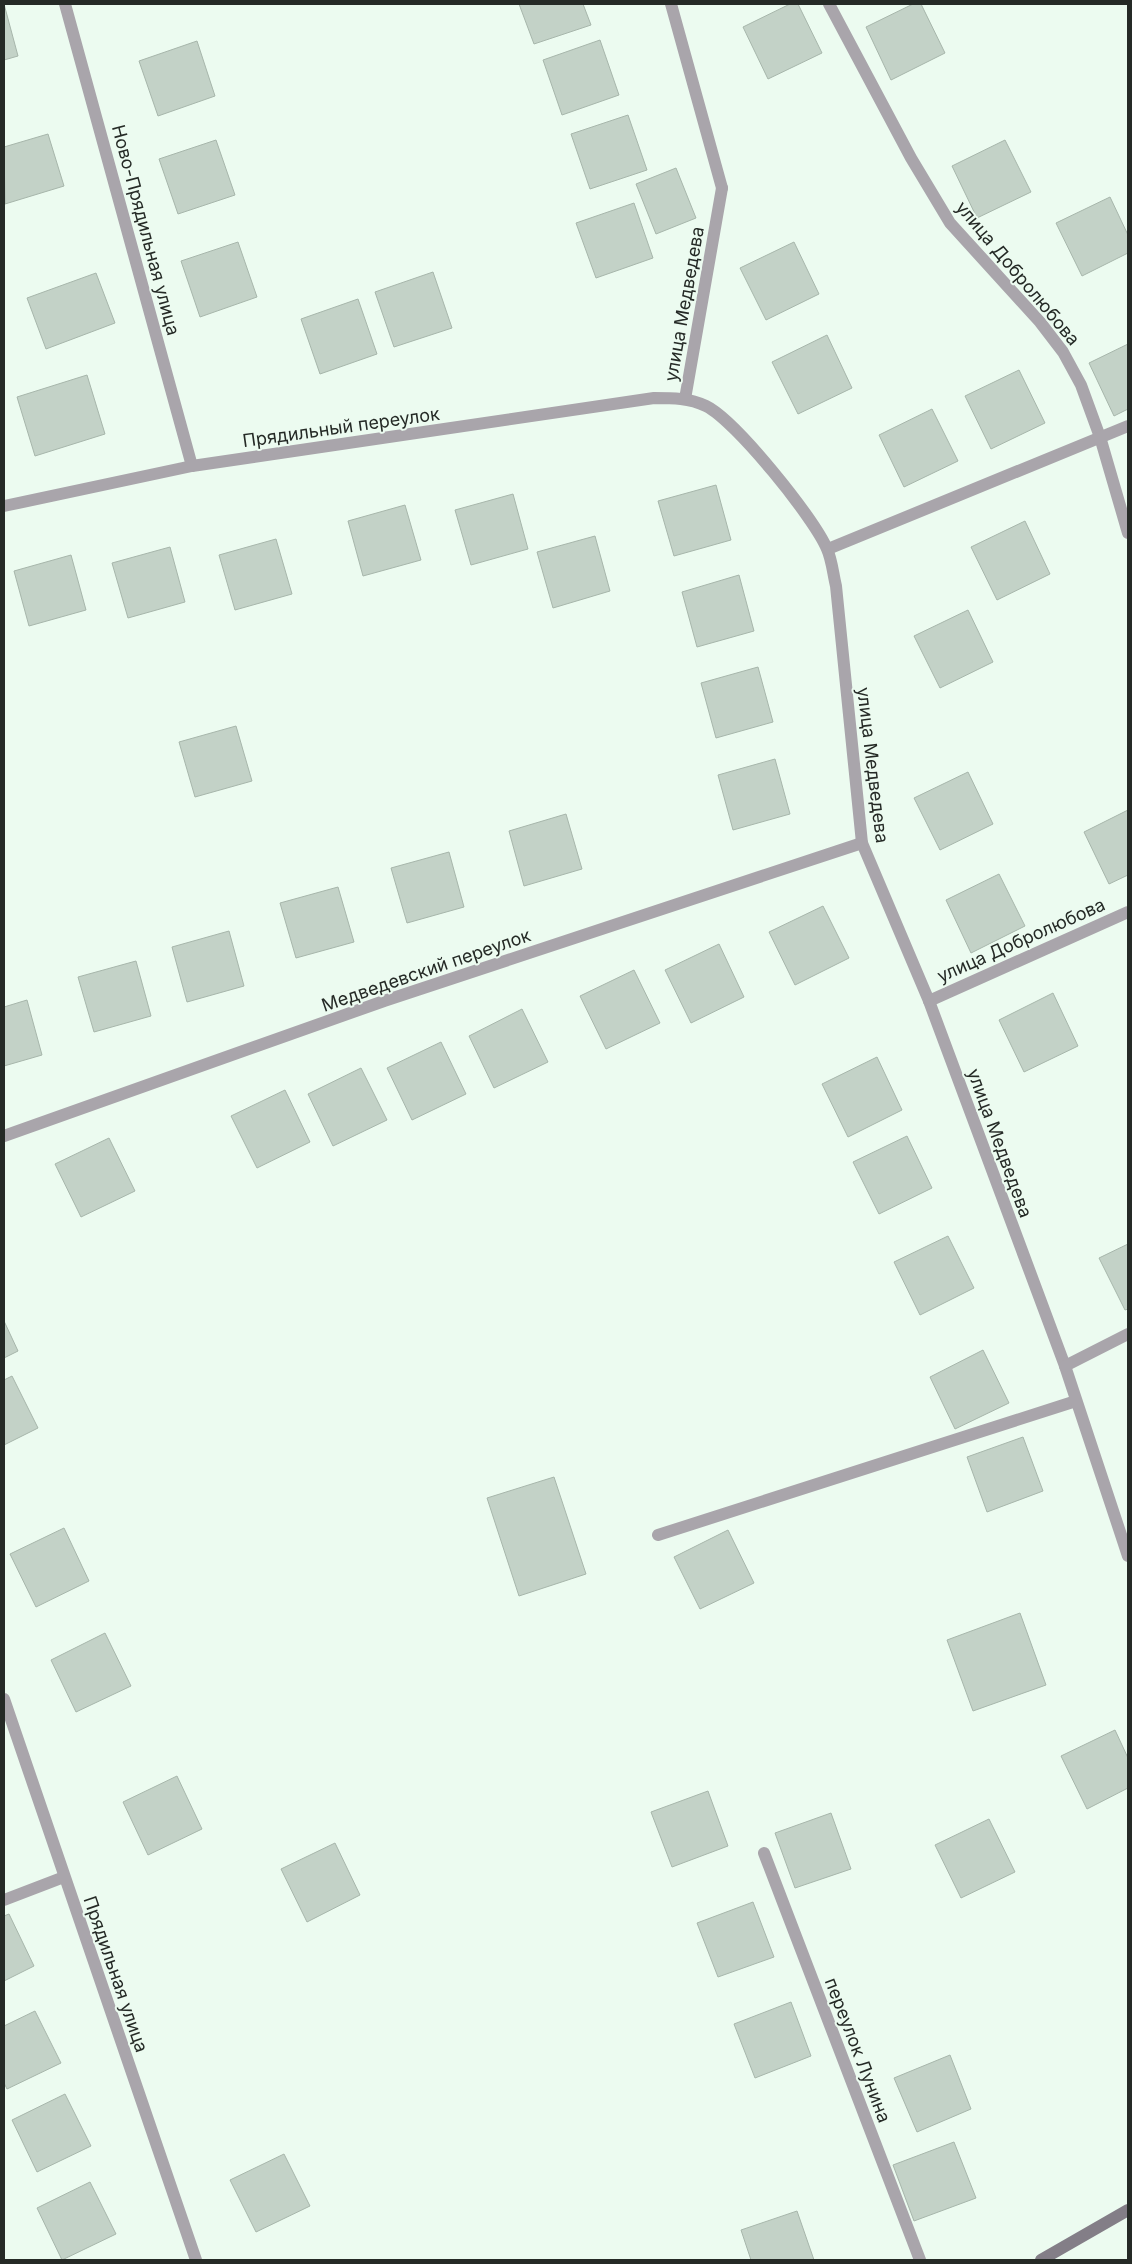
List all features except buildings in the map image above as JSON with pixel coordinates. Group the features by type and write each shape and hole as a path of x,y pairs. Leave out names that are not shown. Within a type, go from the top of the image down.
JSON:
{"main road":[{"path":"1041,2260 1128,2210"}],"street":[{"name":"Ново-Прядильная улица","path":"65,4 192,466"},
{"name":"улица Медведева","path":"672,4 722,188 685,399 708,407 730,424 808,514 828,550 836,586 862,844 929,1001 1065,1366 1128,1556"},
{"name":"улица Добролюбова","path":"830,4 911,158 950,223 1040,322 1063,352 1081,385 1100,437 1128,533"},
{"name":"Прядильный переулок","path":"4,506 192,466 654,398 685,399"},
{"path":"828,550 1128,426"},
{"name":"Медведевский переулок","path":"4,1136 384,1001 862,844"},
{"name":"улица Добролюбова","path":"929,1001 1128,912"},
{"path":"1065,1366 1128,1334"},
{"path":"658,1535 1076,1401"},
{"name":"Прядильная улица","path":"4,1699 196,2260"},
{"name":"переулок Лунина","path":"764,1853 920,2260"},
{"path":"4,1900 64,1877"}]}
